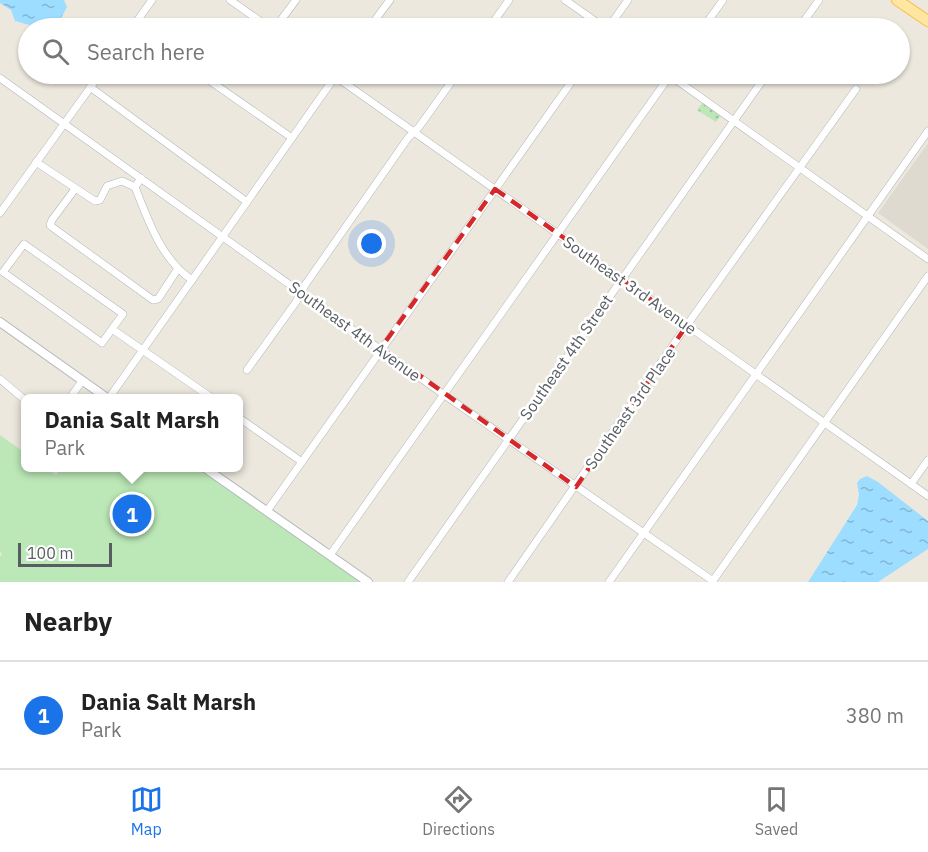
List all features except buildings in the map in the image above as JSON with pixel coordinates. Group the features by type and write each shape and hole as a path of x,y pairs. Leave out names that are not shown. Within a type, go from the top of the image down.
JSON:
{"main road":[{"path":"897,0 927,22"}],"street":[{"path":"140,18 152,0"},
{"path":"230,0 256,18"},
{"path":"282,18 296,0"},
{"path":"376,18 390,0"},
{"path":"496,18 509,0"},
{"path":"565,0 592,18"},
{"path":"614,18 628,0"},
{"path":"710,18 723,0"},
{"path":"806,18 819,0"},
{"name":"Southeast 4th Avenue","path":"0,78 443,394 712,581"},
{"path":"0,213 92,84"},
{"path":"214,84 292,138"},
{"path":"112,394 328,84"},
{"name":"Southeast 3rd Avenue","path":"349,84 621,280 928,496"},
{"path":"247,370 408,138 415,132 450,84"},
{"path":"267,511 570,84"},
{"path":"330,555 663,84"},
{"path":"684,84 928,259"},
{"name":"Southeast 4th Street","path":"408,582 760,84"},
{"path":"90,87 247,202"},
{"name":"Southeast 3rd Place","path":"508,582 687,325 856,89"},
{"path":"609,582 928,131"},
{"path":"36,162 95,201 99,200 107,186 122,181 135,187 153,232 177,270 192,280"},
{"path":"135,187 141,178"},
{"path":"75,189 52,219 50,225 52,228 153,300 158,299 177,270"},
{"path":"24,244 123,314 112,329 102,343 3,272 24,244"},
{"path":"712,581 928,276"},
{"path":"0,322 101,394"},
{"path":"112,329 205,394"},
{"path":"0,379 21,397"},
{"path":"73,394 82,381"},
{"path":"243,421 302,462"},
{"path":"911,484 928,460"},
{"path":"211,472 368,582"}],"highlighted area":[{"path":"495,189 687,325 576,487 381,348"}],"shaded area":[{"path":"928,143 928,249 878,213"}],"green space":[{"path":"703,102 722,114 716,122 697,110"},
{"path":"0,435 21,450 21,472 51,472 56,475 59,472 203,472 361,582 0,582 2,554 0,552"}],"water":[{"path":"0,0 64,0 67,7 61,18 18,18 18,22 15,21 11,10 0,3"},
{"path":"867,476 928,521 928,549 878,582 808,582 857,505 859,495 857,483"}],"place":[{"name":"Dania Salt Marsh","path":"132,514"}]}
